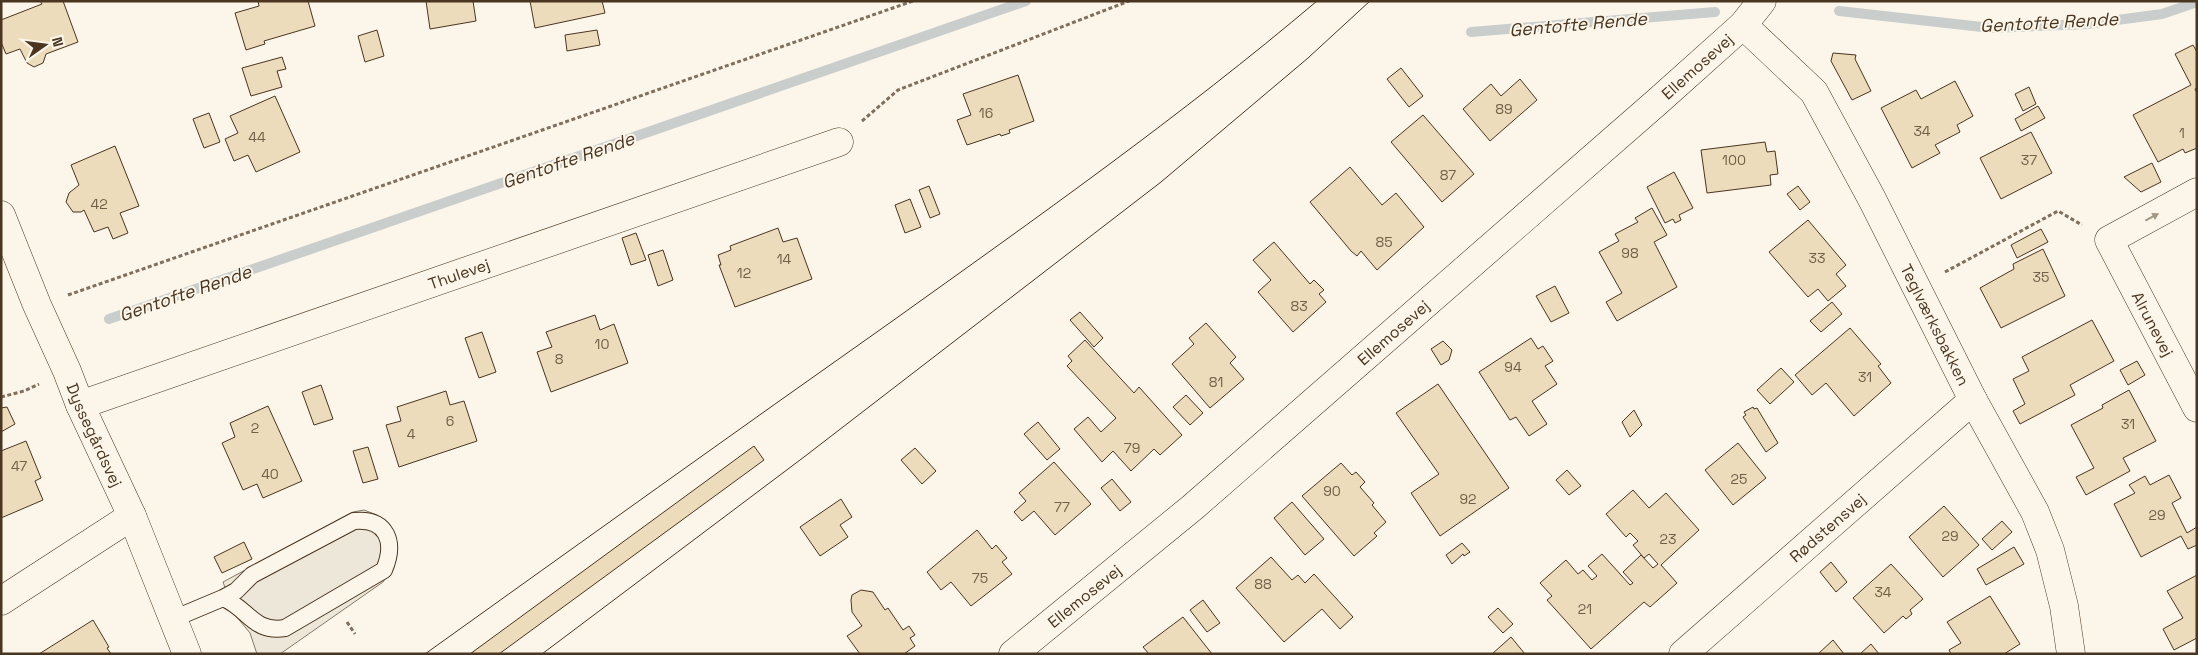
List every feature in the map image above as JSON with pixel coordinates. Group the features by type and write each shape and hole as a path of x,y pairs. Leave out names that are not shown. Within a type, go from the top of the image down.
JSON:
{"street":[{"name":"Ellemosevej","path":"1013,654 1193,508 1743,25 1762,1"},
{"name":"Teglværksbakken","path":"1743,25 1814,92 1872,200 1973,400 2035,512 2047,542 2064,606 2071,654"},
{"name":"Thulevej","path":"80,405 839,142"},
{"path":"2109,240 2197,192"},
{"name":"Dyssegårdsvej","path":"1,215 37,306 67,370 80,405 132,516 187,654"},
{"name":"Alrunevej","path":"2109,240 2197,408"},
{"name":"Rødstensvej","path":"1683,654 1973,400"},
{"path":"1,601 132,516"}],"lane":[{"path":"173,619 236,591 252,575 354,521 366,520 376,522 388,538 390,552 384,570 285,628 265,628 253,621 235,602 223,598"}],"path":[{"path":"37,306 913,1"},
{"path":"839,142 898,90 1128,1"},
{"path":"1915,288 2058,211 2109,240"},
{"path":"1,398 24,391 67,370"}],"shaded area":[{"path":"364,510 377,515 387,522 397,549 395,561 383,582 280,654 257,654 250,633 235,615 223,582 353,512"}],"building":[{"path":"40,1 63,1 78,42 46,54 43,63 34,67 27,63 20,49 6,54 1,42 1,20 42,4"},
{"path":"258,1 308,1 315,26 264,41 265,44 246,50 235,13 259,6"},
{"path":"426,1 473,1 476,21 430,29"},
{"path":"530,1 602,1 605,13 535,28"},
{"path":"377,30 384,56 365,62 358,36"},
{"path":"597,30 600,45 567,51 565,35"},
{"path":"2193,45 2197,52 2197,88 2195,89 2197,93 2197,148 2185,153 2183,149 2158,162 2133,115 2191,85 2175,54"},
{"path":"1833,53 1856,55 1855,59 1871,91 1852,100 1831,61"},
{"path":"282,57 286,69 277,71 282,87 251,96 242,68"},
{"path":"1401,68 1423,96 1409,107 1387,79"},
{"path":"1018,75 1034,121 1009,130 1010,133 1001,136 1000,134 967,145 957,120 971,115 963,94"},
{"path":"1520,79 1537,100 1490,141 1463,109 1491,84 1501,96"},
{"path":"1955,81 1973,116 1957,125 1960,132 1935,145 1940,153 1912,168 1881,108 1916,90 1921,99"},
{"path":"2029,87 2036,104 2023,111 2015,94"},
{"path":"275,96 300,152 256,172 248,155 234,161 225,139 238,133 230,116"},
{"path":"2038,106 2045,118 2021,131 2015,119"},
{"path":"209,113 220,142 204,148 193,119"},
{"path":"1423,115 1474,174 1442,202 1391,142"},
{"path":"2031,132 2052,173 2001,199 1980,158"},
{"path":"1765,142 1767,152 1775,151 1778,174 1770,175 1771,185 1707,193 1701,150"},
{"path":"115,146 139,206 120,213 128,233 113,239 108,227 94,232 84,210 73,212 66,202 69,193 79,185 71,165"},
{"path":"2152,163 2161,182 2141,192 2124,177"},
{"path":"1350,167 1382,205 1396,193 1424,227 1377,270 1361,251 1357,256 1351,251 1310,202"},
{"path":"1674,172 1693,208 1679,215 1681,220 1675,223 1673,219 1665,223 1647,187"},
{"path":"929,186 940,214 930,218 919,190"},
{"path":"1798,186 1810,202 1800,210 1787,194"},
{"path":"910,199 921,227 905,233 895,205"},
{"path":"1652,208 1667,235 1654,242 1677,287 1617,321 1606,302 1622,293 1599,252 1619,241 1615,234 1638,222 1635,218"},
{"path":"1808,220 1846,265 1836,274 1846,286 1828,301 1818,289 1808,297 1769,252"},
{"path":"778,228 783,242 797,238 812,279 735,307 719,265 721,265 718,255 731,250 730,246"},
{"path":"2041,229 2048,242 2017,258 2011,245"},
{"path":"636,233 646,260 631,265 622,238"},
{"path":"1274,242 1310,284 1314,280 1324,290 1319,294 1326,302 1293,332 1258,292 1271,280 1253,260"},
{"path":"2043,249 2065,296 2001,328 1980,288 2014,269 2013,264"},
{"path":"663,250 673,280 658,286 648,255"},
{"path":"1555,286 1569,313 1551,322 1536,296"},
{"path":"1832,302 1842,314 1821,332 1810,321"},
{"path":"1080,312 1103,338 1094,347 1070,320"},
{"path":"595,315 600,330 614,324 628,363 551,392 537,352 552,347 546,332"},
{"path":"2092,320 2114,361 2070,385 2075,395 2020,424 2013,411 2025,404 2013,379 2029,371 2022,357"},
{"path":"1206,323 1236,357 1230,363 1244,379 1210,408 1172,364 1194,344 1189,338"},
{"path":"1850,328 1881,364 1878,366 1891,383 1854,416 1826,383 1812,395 1795,375"},
{"path":"482,332 496,372 479,378 465,338"},
{"path":"1531,338 1538,349 1543,346 1553,361 1545,366 1557,384 1532,401 1547,424 1529,436 1516,417 1510,420 1479,372"},
{"path":"1085,340 1134,393 1139,387 1182,435 1160,455 1154,449 1131,471 1113,451 1102,462 1074,429 1088,417 1101,432 1116,418 1067,366 1072,361 1068,356"},
{"path":"1443,341 1452,350 1449,360 1441,365 1431,349"},
{"path":"2137,361 2145,375 2128,385 2120,370"},
{"path":"1781,368 1794,382 1770,404 1757,390"},
{"path":"1438,384 1509,488 1440,536 1411,493 1439,474 1396,413"},
{"path":"321,385 333,419 314,425 302,392"},
{"path":"2129,390 2156,441 2123,458 2130,471 2086,495 2076,477 2094,468 2071,425 2103,408 2102,405"},
{"path":"446,391 450,405 464,401 477,441 399,467 386,425 401,421 397,407"},
{"path":"1186,395 1203,413 1190,425 1173,407"},
{"path":"268,406 302,481 263,498 257,484 243,490 222,443 235,437 230,423"},
{"path":"7,407 15,424 1,432 1,408"},
{"path":"1753,407 1754,409 1757,408 1778,443 1766,452 1743,417 1746,415 1744,412"},
{"path":"1634,410 1642,425 1630,437 1622,422"},
{"path":"1038,422 1060,449 1047,460 1024,434"},
{"path":"26,441 41,478 35,481 43,500 1,518 1,451"},
{"path":"1738,443 1766,478 1733,505 1705,470"},
{"path":"754,446 764,460 499,654 470,654"},
{"path":"368,447 378,479 363,483 353,451"},
{"path":"915,448 936,471 922,484 901,460"},
{"path":"1054,462 1091,504 1055,535 1034,511 1022,521 1014,512 1026,501 1019,493"},
{"path":"1341,463 1352,475 1356,472 1365,482 1360,487 1374,503 1372,505 1386,522 1374,533 1377,536 1354,556 1302,496"},
{"path":"1567,470 1581,486 1569,495 1556,480"},
{"path":"2169,475 2181,498 2172,503 2187,533 2197,527 2197,545 2188,549 2181,536 2141,557 2114,504 2135,493 2129,485 2145,476 2150,485"},
{"path":"1112,479 1131,502 1120,511 1101,488"},
{"path":"1633,490 1649,508 1666,493 1699,530 1661,565 1677,583 1650,607 1644,602 1591,649 1547,600 1552,596 1540,583 1566,560 1578,574 1583,570 1592,580 1597,576 1588,566 1602,554 1630,585 1633,583 1623,572 1641,555 1653,568 1658,564 1649,554 1644,558 1633,545 1638,541 1630,533 1626,537 1606,514"},
{"path":"841,499 852,517 840,525 848,537 820,556 800,527"},
{"path":"1292,502 1324,539 1305,555 1274,518"},
{"path":"1944,506 1979,545 1943,577 1909,537"},
{"path":"2002,521 2012,532 1992,550 1982,539"},
{"path":"977,530 992,549 996,545 1007,558 1002,562 1012,574 971,606 951,582 941,590 927,572"},
{"path":"244,542 252,559 222,573 214,557"},
{"path":"1462,543 1470,552 1464,556 1463,554 1452,564 1446,555"},
{"path":"2014,547 2024,564 1986,585 1977,569"},
{"path":"1271,557 1292,580 1298,575 1305,583 1314,574 1353,617 1340,629 1322,609 1284,642 1236,588"},
{"path":"1831,562 1847,582 1836,592 1820,572"},
{"path":"1891,564 1923,599 1910,610 1912,614 1906,619 1903,616 1884,633 1853,598"},
{"path":"2197,575 2197,638 2174,650 2163,629 2183,618 2167,591"},
{"path":"861,590 873,592 885,610 888,608 903,630 909,626 915,635 910,638 915,646 904,654 860,654 847,636 862,626 852,612 851,600 852,595"},
{"path":"1990,596 2020,644 2004,654 1951,654 1949,650 1961,643 1947,622"},
{"path":"1203,600 1220,623 1207,632 1190,610"},
{"path":"1498,608 1513,624 1503,633 1488,617"},
{"path":"1183,617 1212,654 1149,654 1143,647"},
{"path":"93,620 109,647 107,648 111,654 39,654"},
{"path":"1511,637 1525,654 1492,654"},
{"path":"1833,640 1844,654 1818,654"},
{"path":"1871,644 1879,654 1860,654"}],"waterway":[{"name":"Gentofte Rende","path":"109,319 1026,1"},
{"name":"Gentofte Rende","path":"1839,11 1991,28 2087,24 2162,14 2197,2"},
{"name":"Gentofte Rende","path":"1471,32 1715,12"}],"tram line":[{"path":"425,654 1053,205 1160,126 1266,44 1317,1"},
{"path":"542,654 804,457 1161,182 1308,58 1370,1"}]}
